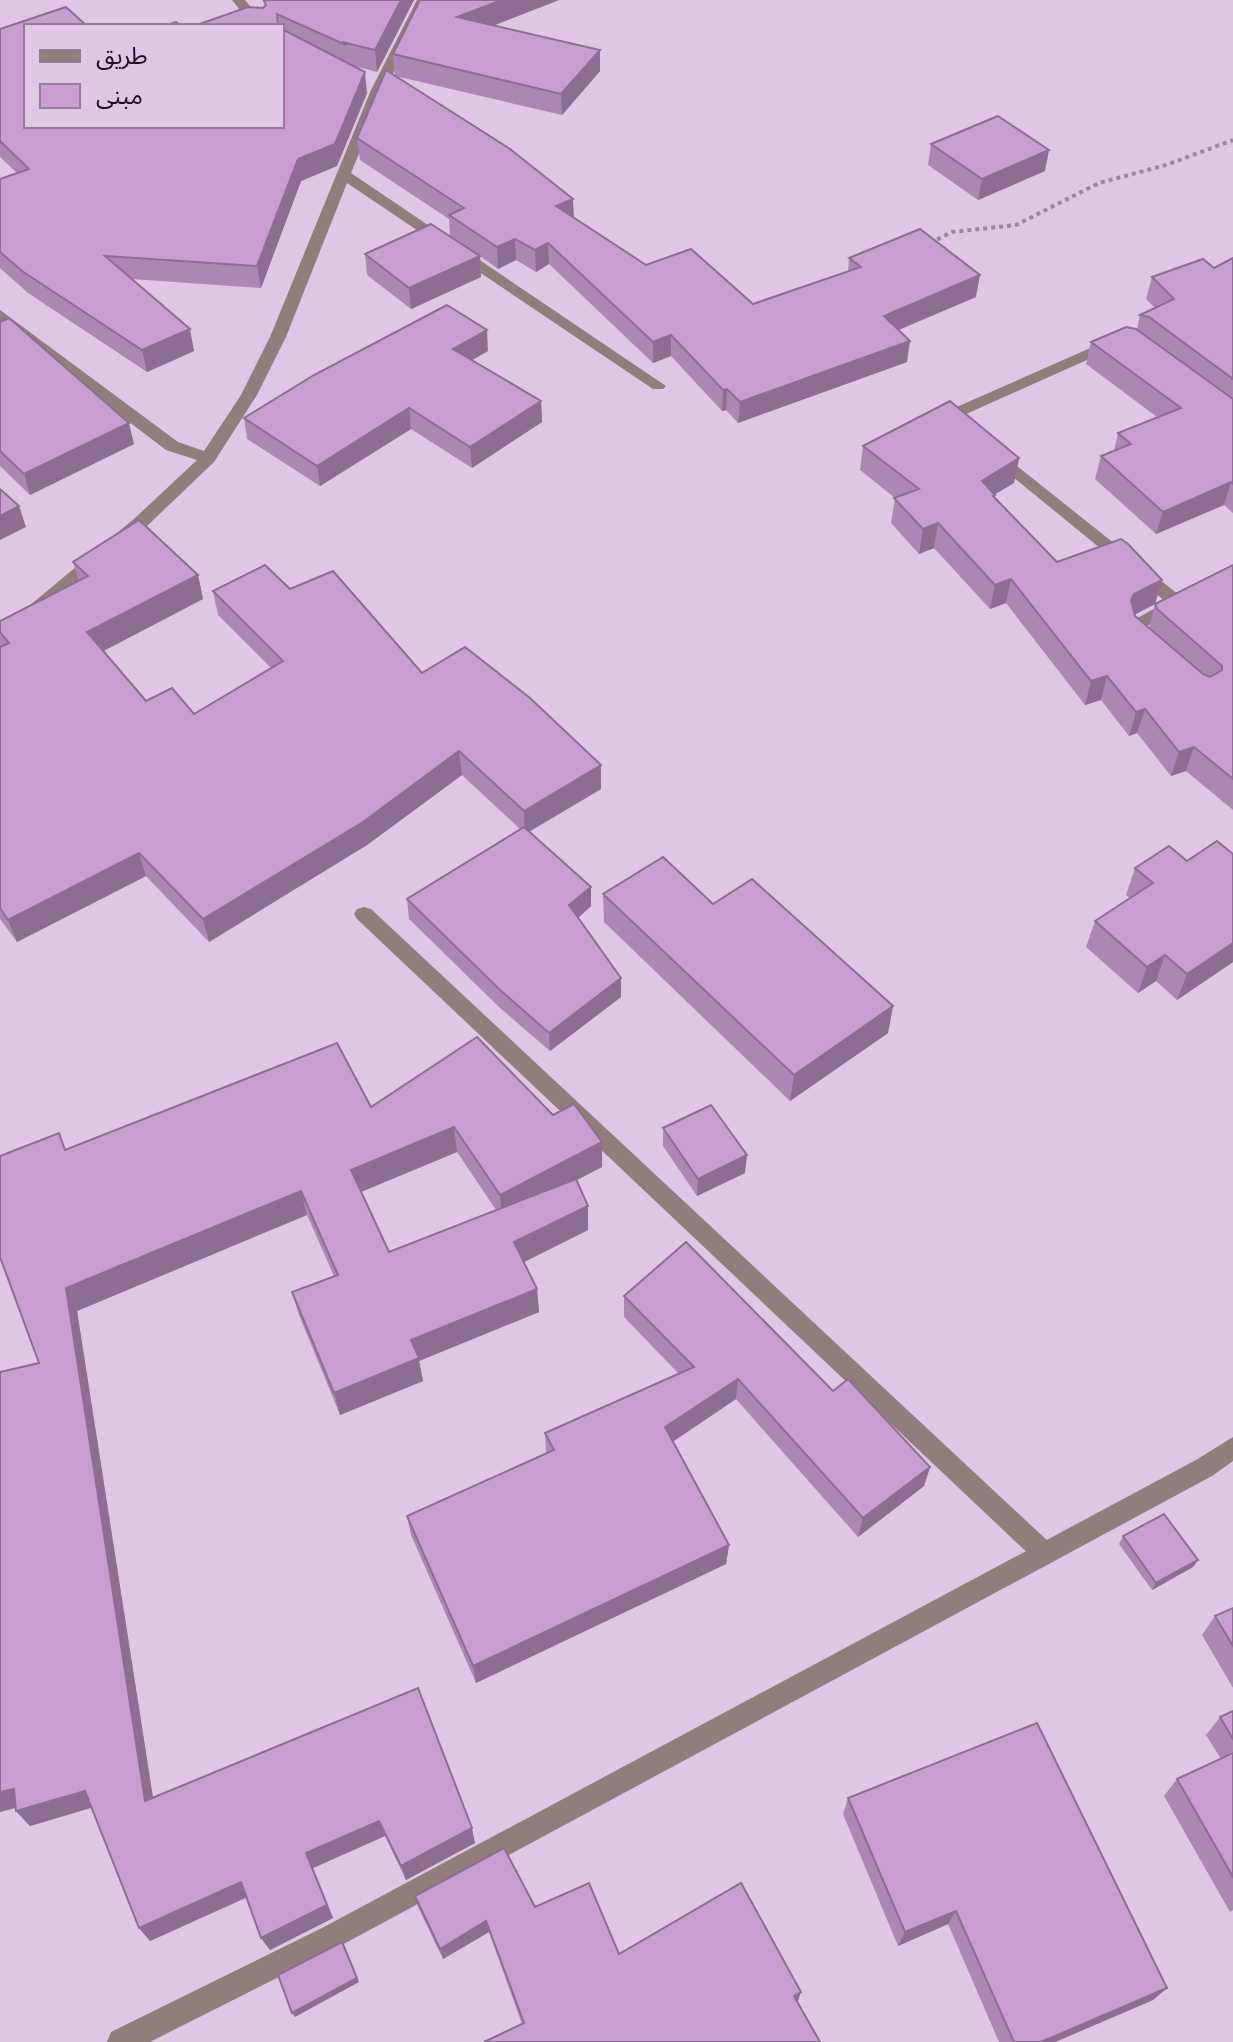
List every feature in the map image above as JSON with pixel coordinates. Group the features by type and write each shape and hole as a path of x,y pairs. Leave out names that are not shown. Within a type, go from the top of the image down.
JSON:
{"street":[{"path":"238,0 258,24"},
{"path":"0,639 141,522 208,458 249,395 278,337 344,174 371,86 423,0"},
{"path":"344,174 658,386"},
{"path":"0,314 172,446 208,458"},
{"path":"1127,343 1118,341 958,412 958,423 1185,599 1136,624 1139,638 1161,656"},
{"path":"364,914 1043,1552"},
{"path":"121,2042 331,1937 1204,1468 1233,1448"}],"path":[{"path":"924,246 952,232 1016,225 1099,183 1166,165 1233,140"}],"building":[{"path":"401,0 375,50 342,42 346,45 277,14 278,24 200,24 248,7 263,8 266,5 264,1"},
{"path":"420,0 502,0 457,17 600,50 561,94 393,54"},
{"path":"66,7 85,24 24,24 24,128 284,128 284,30 365,72 335,144 298,159 257,266 105,256 190,329 142,350 22,271 0,252 0,179 29,169 0,141 0,29"},
{"path":"386,70 510,149 573,199 556,206 646,265 691,249 753,304 861,267 849,258 920,229 980,275 884,316 910,341 740,402 727,389 723,390 671,335 653,342 548,243 535,250 515,239 497,247 449,215 464,208 357,138"},
{"path":"998,116 1049,150 982,179 931,144"},
{"path":"431,224 480,256 409,288 365,254"},
{"path":"1233,258 1233,379 1149,317 1140,315 1174,299 1152,277 1203,259 1214,268"},
{"path":"447,305 487,330 453,349 541,401 470,447 409,408 317,466 244,418 314,375"},
{"path":"9,318 129,423 24,474 0,451 0,322"},
{"path":"1126,327 1136,329 1233,399 1233,484 1231,482 1163,512 1101,456 1131,444 1118,433 1181,408 1091,342"},
{"path":"950,401 1019,458 982,481 993,496 1057,562 1121,539 1128,544 1162,580 1134,594 1131,600 1135,616 1210,677 1222,670 1222,666 1155,604 1233,565 1233,779 1194,747 1179,752 1145,709 1136,712 1107,676 1091,681 1011,579 995,585 938,523 923,529 894,498 919,489 863,446"},
{"path":"0,489 19,506 0,516"},
{"path":"139,520 198,575 87,632 146,701 172,688 194,714 283,661 213,591 265,565 290,589 333,571 422,673 465,647 530,698 601,765 524,811 459,751 363,822 203,919 139,853 8,920 0,908 0,647 9,643 0,632 0,621 88,576 73,562"},
{"path":"524,827 591,887 569,905 621,978 549,1033 407,899"},
{"path":"1217,841 1233,854 1233,943 1187,974 1165,955 1147,967 1095,921 1153,883 1135,868 1169,846 1187,861"},
{"path":"663,857 713,904 752,879 893,1006 794,1075 603,894"},
{"path":"477,1037 553,1115 574,1104 602,1142 500,1195 454,1127 351,1170 389,1252 576,1179 588,1206 514,1242 537,1289 411,1340 419,1358 334,1393 292,1292 338,1275 301,1191 66,1288 145,1801 418,1688 472,1828 401,1866 379,1821 306,1853 327,1905 261,1938 241,1882 139,1928 85,1791 16,1811 14,1789 0,1792 0,1372 39,1363 0,1257 0,1156 59,1133 65,1150 337,1043 371,1107"},
{"path":"711,1105 747,1155 698,1179 663,1128"},
{"path":"686,1242 833,1391 848,1379 930,1467 863,1518 738,1379 665,1427 729,1545 473,1666 407,1516 554,1450 545,1433 694,1367 624,1296"},
{"path":"1164,1514 1198,1560 1156,1583 1123,1536"},
{"path":"1233,1608 1233,1646 1215,1616"},
{"path":"1233,1711 1233,1739 1220,1717"},
{"path":"1037,1723 1167,1988 1041,2042 1014,2042 956,1911 905,1932 848,1798"},
{"path":"1233,1753 1233,1877 1177,1779"},
{"path":"504,1848 535,1907 589,1883 619,1954 741,1883 801,1992 794,1996 820,2042 484,2042 524,2023 486,1921 440,1949 415,1896"},
{"path":"342,1942 357,1978 292,2013 278,1975"}]}
